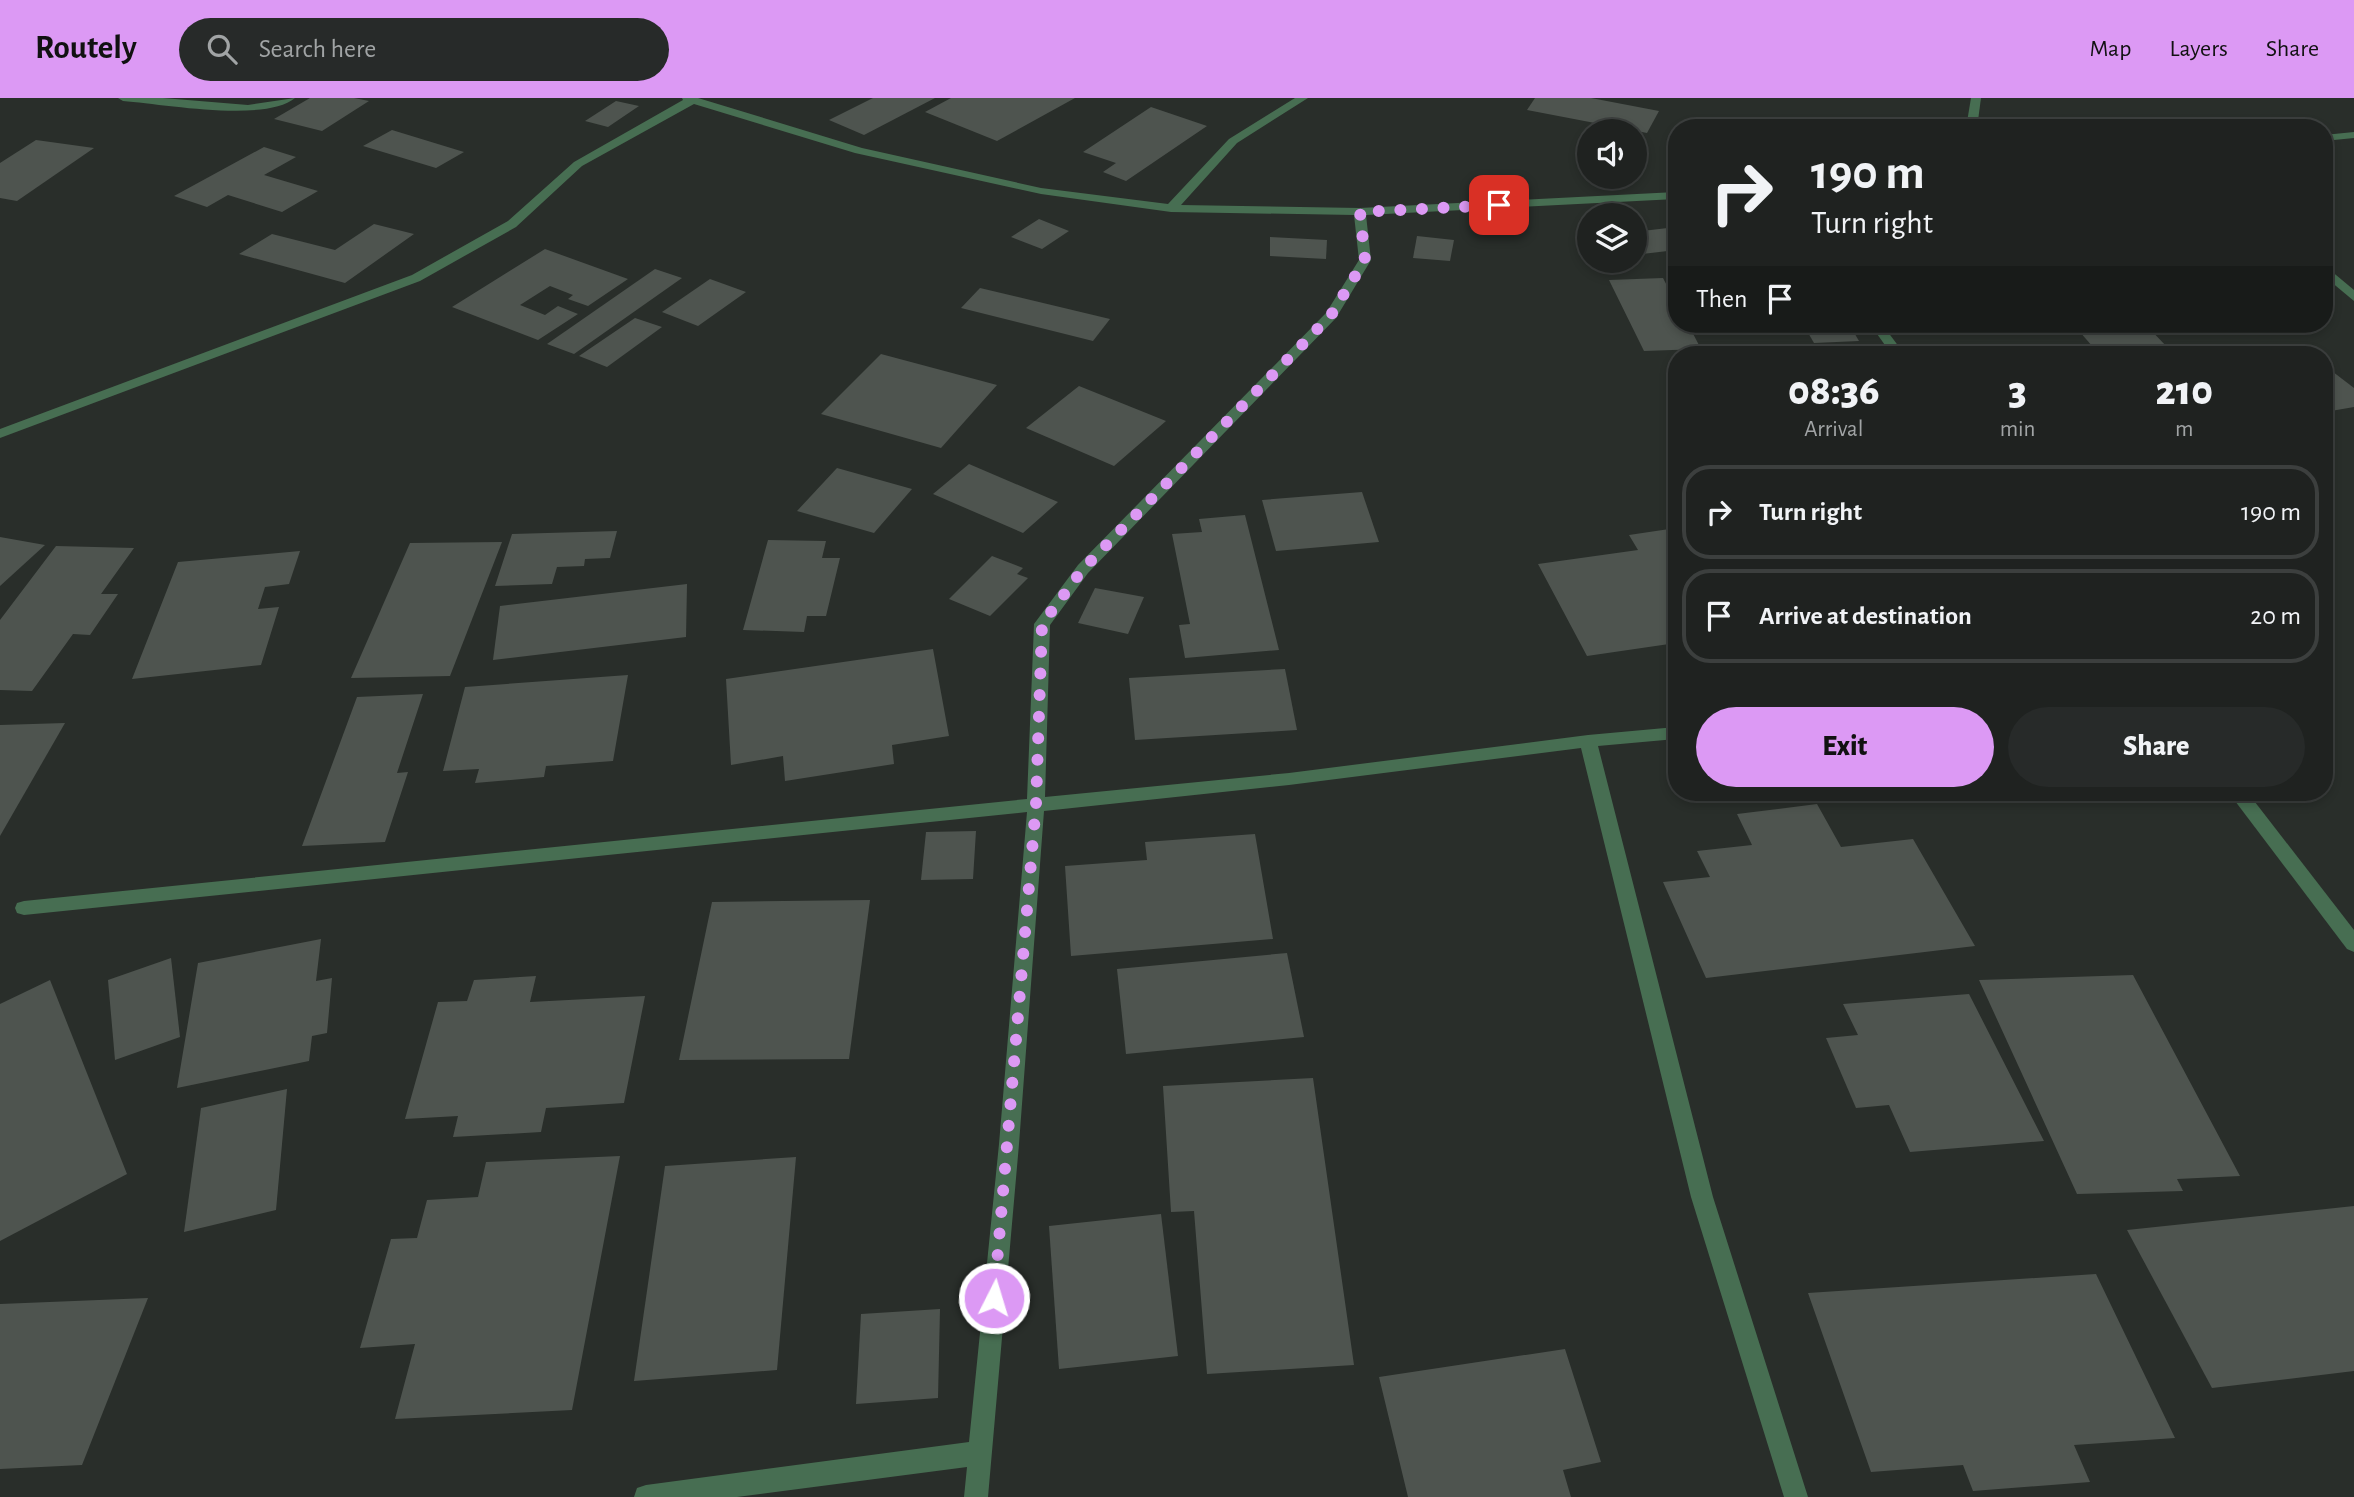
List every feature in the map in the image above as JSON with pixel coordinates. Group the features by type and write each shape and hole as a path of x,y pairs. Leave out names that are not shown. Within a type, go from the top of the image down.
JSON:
{"street":[{"path":"123,98 248,108 269,107 290,98"},
{"path":"1171,208 1233,141 1303,98"},
{"path":"1972,119 1976,98"},
{"path":"0,434 416,278 512,224 578,164 689,99 872,154 1041,191 1171,208 1360,212 1668,195"},
{"path":"2333,137 2354,135"},
{"path":"976,1497 1009,1144 1036,804 1042,624 1083,569 1331,315 1365,260 1360,212"},
{"path":"2333,278 2354,298"},
{"path":"24,908 1289,779 1588,741 1668,734"},
{"path":"1588,741 1702,1197 1796,1497"},
{"path":"2244,801 2354,944"},
{"path":"646,1497 979,1453"}],"building":[{"path":"310,98 354,98 369,101 322,131 274,119"},
{"path":"873,98 935,98 864,135 829,120"},
{"path":"951,98 1075,98 997,141 925,112"},
{"path":"1535,98 1591,98 1659,111 1647,133 1647,119 1577,120 1527,110"},
{"path":"616,101 639,106 608,127 585,121"},
{"path":"1151,107 1207,126 1126,181 1103,172 1116,163 1083,152"},
{"path":"392,130 464,152 436,168 363,146"},
{"path":"36,140 94,148 17,201 0,198 0,163"},
{"path":"264,147 296,157 264,175 318,191 282,212 228,195 207,207 174,196"},
{"path":"1039,219 1069,231 1042,249 1011,237"},
{"path":"374,224 414,234 345,283 239,254 272,234 335,250"},
{"path":"1668,228 1668,251 1647,253 1647,230"},
{"path":"1417,236 1454,240 1450,261 1413,258"},
{"path":"1270,237 1327,240 1326,259 1270,256"},
{"path":"545,249 628,279 588,306 568,299 573,295 550,286 520,305 545,315 558,306 578,314 538,340 452,307"},
{"path":"655,269 682,278 574,354 547,344"},
{"path":"1663,278 1668,288 1668,333 1693,333 1699,346 1668,346 1668,350 1644,351 1609,280"},
{"path":"710,279 746,292 698,326 662,312"},
{"path":"980,288 1110,319 1093,341 961,308"},
{"path":"635,318 662,327 607,367 579,356"},
{"path":"1808,333 1854,333 1859,341 1814,343"},
{"path":"2081,333 2154,333 2166,346 2092,346"},
{"path":"881,354 997,385 941,448 821,414"},
{"path":"2333,372 2354,388 2354,407 2333,411"},
{"path":"1079,386 1166,421 1114,466 1026,428"},
{"path":"969,464 1058,502 1023,533 933,494"},
{"path":"837,468 912,489 874,533 797,511"},
{"path":"1362,492 1379,542 1276,551 1262,500"},
{"path":"1245,515 1279,650 1185,658 1179,625 1190,624 1172,534 1202,532 1199,519"},
{"path":"1668,529 1668,644 1587,656 1538,564 1638,550 1629,535"},
{"path":"617,531 610,558 585,559 584,566 557,567 552,584 495,586 512,534"},
{"path":"0,537 45,545 0,586"},
{"path":"768,540 826,541 822,558 840,558 826,616 807,616 804,632 743,630"},
{"path":"502,542 450,676 351,678 410,543"},
{"path":"56,546 134,548 101,594 118,594 90,635 73,634 32,691 0,690 0,620"},
{"path":"300,551 289,584 265,587 258,609 279,607 261,665 132,679 178,562"},
{"path":"992,556 1023,568 1017,574 1028,578 990,616 949,599"},
{"path":"687,584 686,637 493,660 500,606"},
{"path":"1095,588 1144,597 1128,634 1078,623"},
{"path":"933,649 949,736 892,745 894,764 785,781 783,756 731,765 726,679"},
{"path":"1285,669 1297,730 1135,740 1129,678"},
{"path":"628,675 613,761 546,766 544,777 475,783 479,769 443,771 465,687"},
{"path":"423,694 397,773 408,772 385,842 302,846 357,697"},
{"path":"65,723 0,836 0,725"},
{"path":"1817,804 1841,847 1913,839 1975,946 1706,978 1663,882 1710,877 1697,851 1752,845 1737,814"},
{"path":"976,831 973,879 921,880 926,832"},
{"path":"1255,834 1273,939 1071,956 1065,866 1147,860 1145,842"},
{"path":"870,900 849,1059 679,1060 712,902"},
{"path":"321,939 316,981 332,978 327,1033 312,1036 309,1061 177,1088 198,963"},
{"path":"1287,953 1304,1037 1126,1054 1117,969"},
{"path":"171,958 180,1037 115,1060 108,980"},
{"path":"2133,975 2240,1176 2177,1179 2183,1191 2077,1194 1979,980"},
{"path":"536,976 530,1002 645,996 624,1103 546,1108 541,1132 453,1137 458,1116 405,1119 438,1002 467,1001 474,980"},
{"path":"50,980 127,1174 0,1241 0,1004"},
{"path":"1969,994 2044,1141 1910,1152 1889,1105 1856,1108 1826,1038 1858,1035 1843,1004"},
{"path":"1313,1078 1354,1365 1207,1374 1194,1211 1171,1212 1163,1086"},
{"path":"287,1089 276,1210 184,1232 201,1108"},
{"path":"620,1156 572,1410 395,1419 415,1344 360,1348 391,1239 417,1238 427,1200 478,1197 486,1162"},
{"path":"796,1157 777,1370 634,1381 665,1166"},
{"path":"2354,1206 2354,1371 2212,1388 2127,1230"},
{"path":"1161,1214 1178,1356 1059,1369 1049,1226"},
{"path":"2096,1274 2175,1438 2074,1445 2090,1482 1973,1491 1963,1465 1871,1472 1808,1293"},
{"path":"148,1298 82,1465 0,1469 0,1304"},
{"path":"940,1309 938,1398 856,1404 861,1314"},
{"path":"1565,1349 1601,1462 1563,1470 1571,1497 1408,1497 1379,1377"}],"route":[{"path":"994,1298 1036,804 1042,624 1083,569 1331,315 1365,260 1360,212 1499,205"}]}
